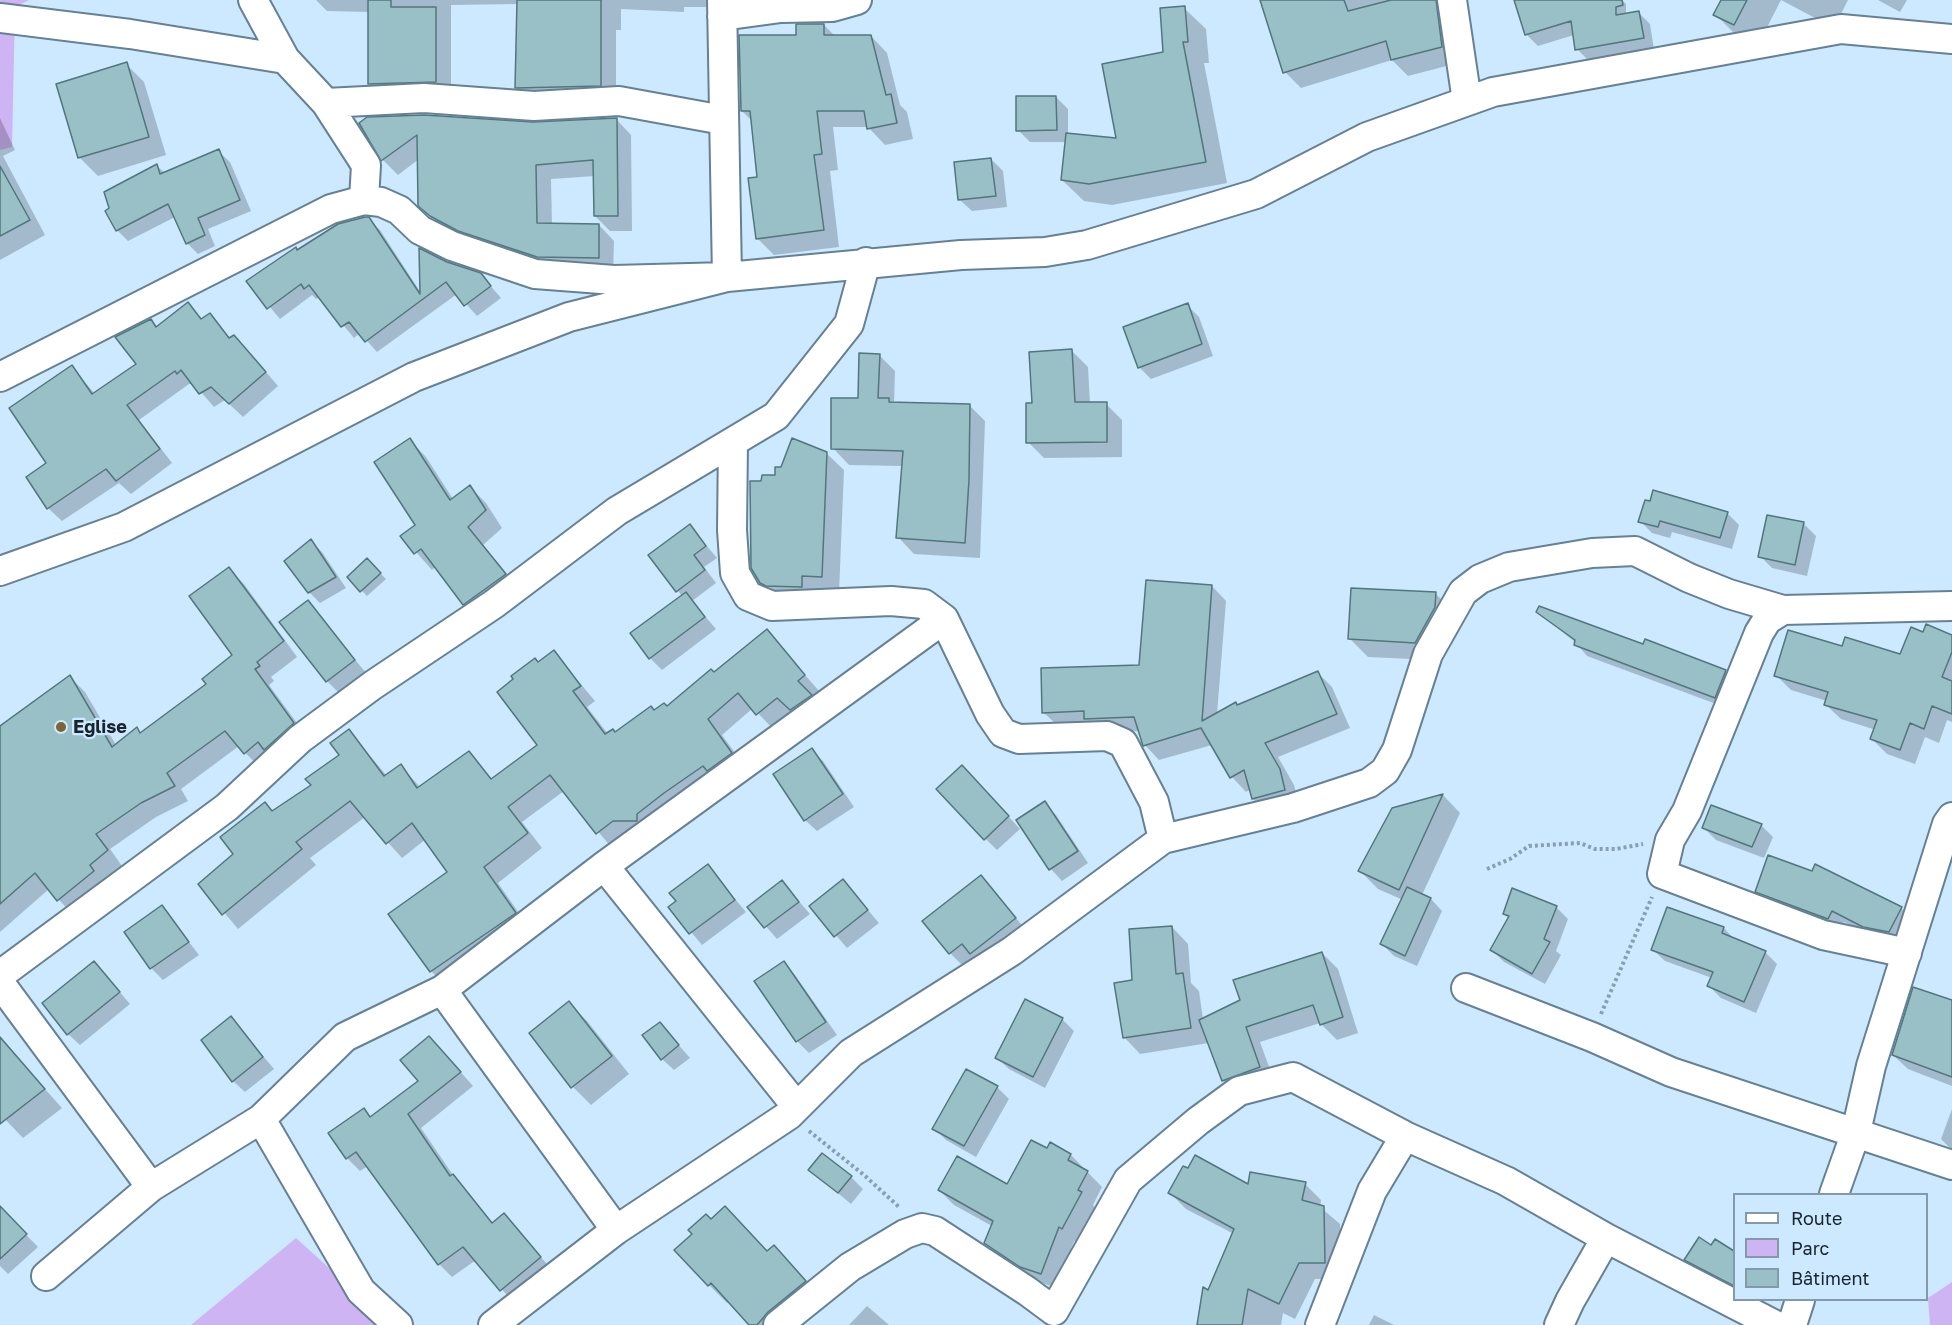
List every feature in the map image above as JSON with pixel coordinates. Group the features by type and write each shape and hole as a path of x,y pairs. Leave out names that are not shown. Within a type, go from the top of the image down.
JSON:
{"street":[{"path":"254,0 285,59 326,103 366,165 364,200"},
{"path":"727,278 722,8 832,7 857,0"},
{"path":"1452,0 1467,101"},
{"path":"0,18 130,34 285,59"},
{"path":"0,377 331,209 364,200 381,201 399,210 420,230 452,246 535,274 614,280 727,278 866,262 1046,252 1087,245 1256,194 1367,137 1492,92 1841,29 1952,39"},
{"path":"326,103 424,98 534,106 619,100 723,120"},
{"path":"0,975 228,807 300,740 373,685 494,604 617,511 776,416 849,324 866,262"},
{"path":"0,571 124,527 414,377 569,317 727,278"},
{"path":"733,442 732,530 735,573 748,596 772,606 891,601 924,604 944,619 990,714 1003,733 1019,739 1107,736 1123,743 1154,802 1163,839"},
{"path":"493,1325 616,1230 793,1111 851,1053 1012,951 1163,839 1293,808 1369,783 1385,771 1397,750 1428,654 1463,592 1480,579 1509,567 1592,553 1635,551 1729,594 1783,610 1952,606"},
{"path":"1783,610 1767,620 1759,633 1687,811 1670,840 1662,874 1823,935 1907,952"},
{"path":"46,1276 151,1187 261,1119 345,1037 441,990 604,866 944,619"},
{"path":"1834,1193 1856,1132 1871,1066 1947,824 1952,817"},
{"path":"604,866 793,1111"},
{"path":"0,983 151,1187"},
{"path":"1466,988 1592,1037 1671,1072 1952,1165"},
{"path":"441,990 616,1230"},
{"path":"778,1325 850,1268 905,1234 922,1228 934,1231 1056,1320 1128,1180 1198,1121 1239,1091 1293,1077 1405,1136 1506,1181 1606,1238 1775,1325"},
{"path":"261,1119 361,1291 398,1325"},
{"path":"1320,1325 1372,1191 1405,1136"},
{"path":"1559,1325 1606,1238"},
{"path":"1792,1325 1799,1301"}],"path":[{"path":"1487,869 1510,859 1528,846 1580,843 1595,849 1616,849 1670,840"},
{"path":"1592,1037 1662,874"},
{"path":"793,1111 922,1228"}],"green space":[{"path":"0,0 29,0 15,7 12,147 0,150"},
{"path":"296,1238 392,1325 191,1325"},
{"path":"1952,1282 1952,1325 1930,1325 1928,1298"}],"building":[{"path":"368,0 391,0 391,7 436,7 436,82 368,84"},
{"path":"517,0 601,0 601,86 515,88"},
{"path":"1260,0 1344,0 1348,11 1391,0 1436,0 1442,47 1391,60 1386,41 1283,73"},
{"path":"1514,0 1622,0 1623,5 1616,7 1616,15 1639,11 1644,38 1575,50 1571,21 1525,35"},
{"path":"1721,0 1747,0 1734,25 1713,15"},
{"path":"1185,6 1188,42 1183,42 1206,162 1089,184 1061,180 1066,133 1116,138 1102,64 1163,52 1160,8"},
{"path":"796,24 824,24 824,35 871,35 886,95 891,94 897,123 867,129 864,111 817,111 822,154 814,155 824,230 756,239 748,178 757,177 750,111 741,111 739,35 796,35"},
{"path":"127,62 149,137 78,158 56,84"},
{"path":"1016,96 1056,96 1057,130 1016,131"},
{"path":"424,115 533,122 617,118 618,216 594,216 593,160 536,165 537,223 599,224 599,258 537,257 458,231 430,216 418,206 417,135 381,161 359,123 367,117"},
{"path":"219,149 240,200 198,218 205,235 186,244 168,204 116,231 105,211 109,208 104,192 157,164 160,174"},
{"path":"991,158 996,196 958,200 954,162"},
{"path":"0,166 30,220 0,236"},
{"path":"369,217 420,294 419,248 447,262 481,273 491,286 464,306 446,282 365,342 349,322 341,327 309,285 304,289 301,284 267,309 246,281 296,247 297,250 338,224"},
{"path":"188,302 201,319 210,313 229,338 234,335 266,372 229,404 211,387 199,394 181,370 177,374 175,371 127,405 160,449 116,481 106,469 47,509 26,477 46,463 9,408 72,365 92,394 136,364 115,337 151,319 156,327"},
{"path":"1188,303 1202,344 1138,368 1123,327"},
{"path":"1072,349 1075,402 1107,402 1107,442 1026,443 1026,403 1032,403 1029,352"},
{"path":"859,353 880,354 878,398 889,398 889,402 970,404 965,543 896,538 903,451 831,449 831,398 858,398"},
{"path":"410,438 450,500 470,485 486,510 468,527 506,574 463,605 421,549 414,554 400,536 415,525 374,462"},
{"path":"792,438 827,452 822,577 802,576 802,587 766,586 760,583 751,568 750,481 761,481 762,475 775,475 775,467 781,467"},
{"path":"1653,490 1728,512 1720,538 1660,521 1658,527 1638,522 1645,500 1650,501"},
{"path":"1767,515 1804,522 1795,565 1758,557"},
{"path":"690,524 706,546 694,555 705,570 676,592 648,555"},
{"path":"311,539 336,577 308,593 284,561"},
{"path":"367,558 381,573 360,592 347,577"},
{"path":"229,567 284,641 257,662 260,666 255,669 294,723 264,750 258,742 244,754 225,731 167,773 175,786 141,803 96,834 108,850 90,865 94,871 57,901 35,873 0,904 0,726 70,675 112,747 137,727 140,733 206,684 202,679 232,655 189,596"},
{"path":"1146,580 1212,585 1202,721 1236,702 1237,705 1318,671 1337,714 1265,743 1280,769 1285,790 1252,799 1244,770 1230,778 1201,728 1143,746 1134,717 1084,719 1084,711 1042,713 1041,668 1139,665"},
{"path":"1351,588 1436,592 1435,607 1415,643 1348,639"},
{"path":"686,592 705,617 649,659 630,633"},
{"path":"308,600 355,660 326,682 279,622"},
{"path":"1539,606 1643,644 1645,639 1726,670 1715,698 1574,645 1575,640 1536,612"},
{"path":"1926,624 1952,635 1952,652 1942,677 1952,681 1952,714 1932,706 1924,729 1910,723 1900,750 1870,739 1877,720 1824,705 1828,692 1774,676 1788,630 1842,646 1845,637 1900,654 1911,627 1923,632"},
{"path":"767,629 805,675 798,681 812,695 790,710 777,698 756,715 738,693 708,719 732,753 707,771 703,766 664,793 637,814 637,821 613,821 596,834 550,775 508,807 528,833 484,867 516,913 430,972 388,914 447,872 412,823 386,844 350,801 296,842 302,849 222,915 198,884 233,854 220,837 265,802 272,811 311,785 305,779 339,755 330,743 349,729 384,776 401,764 417,788 469,751 491,779 537,745 497,692 513,679 511,676 535,658 538,662 554,650 581,686 573,691 605,734 613,729 615,732 651,706 654,710 664,703 667,706 711,669 714,672"},
{"path":"812,748 843,794 804,821 773,774"},
{"path":"962,765 1009,816 984,840 936,789"},
{"path":"1443,794 1399,890 1358,871 1392,808"},
{"path":"1045,801 1078,851 1049,870 1016,820"},
{"path":"1711,805 1762,824 1752,847 1702,828"},
{"path":"1768,855 1812,871 1815,864 1902,907 1889,932 1863,927 1832,911 1828,919 1755,892"},
{"path":"708,864 735,900 689,934 668,907 676,901 669,893"},
{"path":"981,875 1016,918 970,954 962,944 949,954 922,921"},
{"path":"843,879 868,910 834,937 809,906"},
{"path":"782,880 799,902 764,928 747,907"},
{"path":"1407,887 1431,898 1405,956 1380,944"},
{"path":"1512,888 1557,906 1544,939 1550,942 1532,974 1490,950 1509,916 1503,914"},
{"path":"162,905 189,942 150,969 124,932"},
{"path":"1667,907 1724,927 1722,933 1766,951 1744,1002 1707,986 1713,972 1651,950"},
{"path":"1172,926 1176,974 1183,973 1191,1028 1123,1038 1114,983 1132,980 1129,929"},
{"path":"1322,952 1343,1017 1320,1025 1313,1005 1246,1027 1260,1067 1222,1081 1199,1020 1240,1000 1233,980"},
{"path":"94,961 120,992 67,1035 42,1003"},
{"path":"784,961 826,1022 796,1042 754,981"},
{"path":"1913,987 1952,1000 1952,1077 1892,1055"},
{"path":"1025,999 1063,1018 1033,1077 995,1058"},
{"path":"569,1001 612,1056 571,1088 529,1033"},
{"path":"231,1016 263,1057 232,1082 201,1040"},
{"path":"660,1022 679,1045 661,1060 642,1035"},
{"path":"429,1036 461,1072 408,1114 450,1176 453,1174 492,1223 504,1213 541,1257 500,1291 463,1247 438,1265 356,1152 346,1159 328,1133 364,1108 370,1117 418,1081 400,1060"},
{"path":"0,1037 45,1089 0,1124"},
{"path":"966,1069 998,1086 964,1146 932,1129"},
{"path":"1031,1140 1047,1148 1050,1142 1071,1154 1068,1160 1088,1171 1078,1190 1082,1192 1062,1229 1059,1227 1041,1274 1020,1267 984,1243 993,1221 938,1190 957,1156 1007,1184"},
{"path":"822,1153 852,1176 838,1193 808,1170"},
{"path":"1195,1155 1248,1184 1250,1172 1306,1182 1302,1200 1324,1206 1325,1263 1299,1263 1279,1304 1248,1289 1242,1325 1197,1325 1203,1287 1208,1290 1234,1229 1168,1193 1183,1166 1188,1168"},
{"path":"0,1206 27,1234 0,1259"},
{"path":"725,1206 767,1251 774,1245 806,1281 768,1312 757,1325 749,1325 711,1283 708,1286 674,1250 692,1234 688,1230 706,1214 711,1219"},
{"path":"1699,1237 1711,1245 1715,1239 1733,1250 1733,1285 1684,1260"}],"place":[{"name":"Eglise","path":"61,727"}]}
